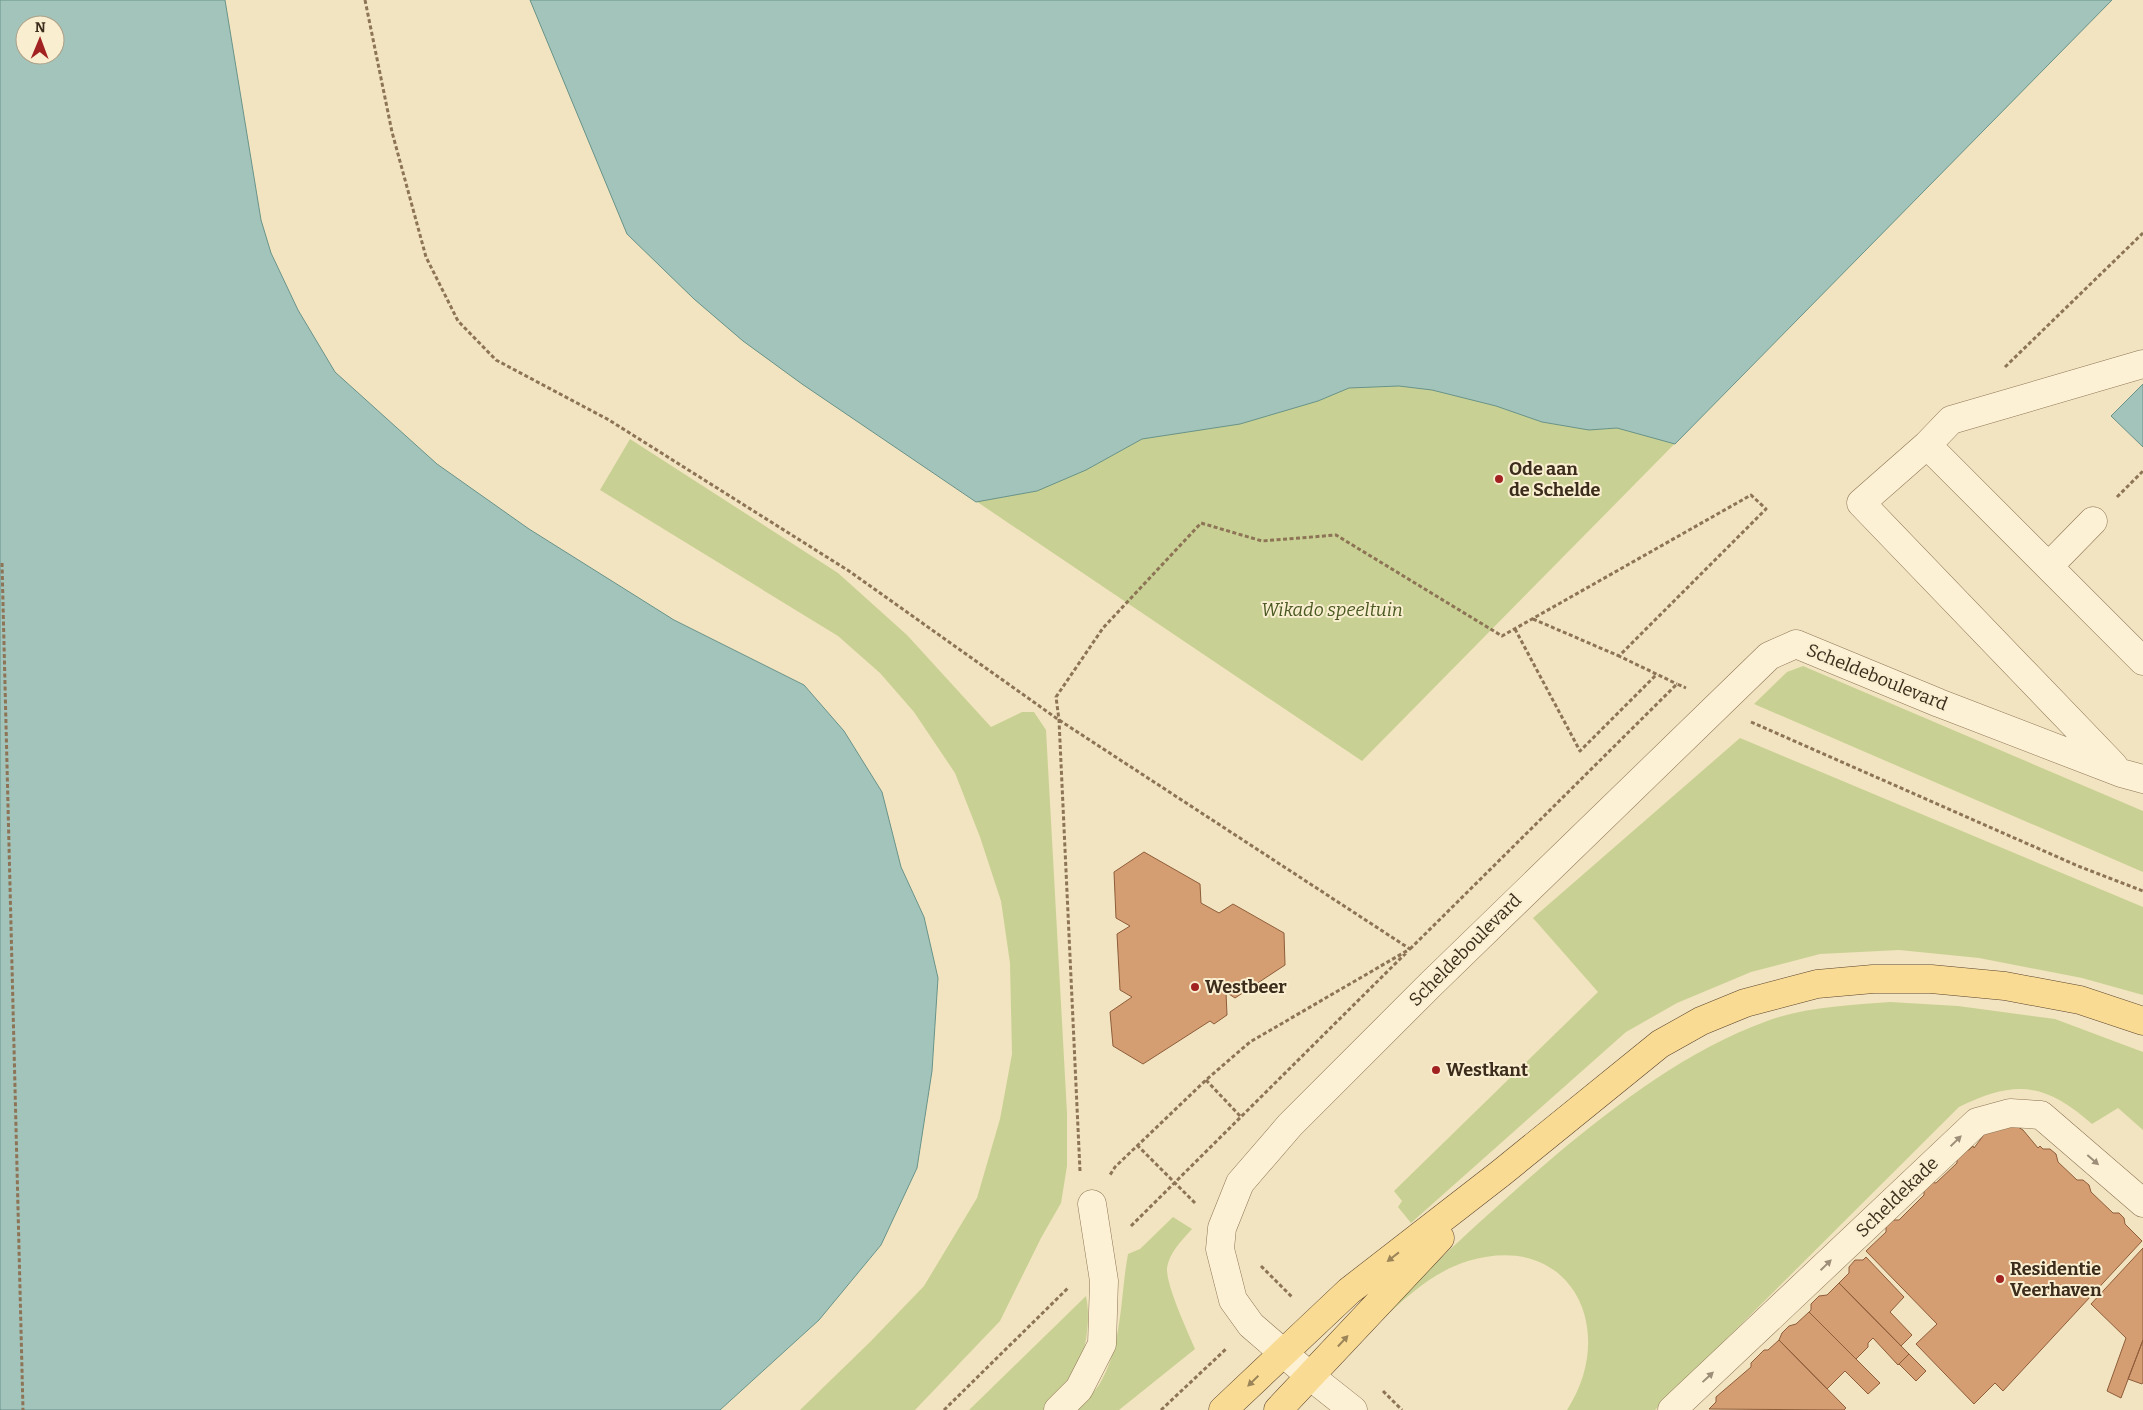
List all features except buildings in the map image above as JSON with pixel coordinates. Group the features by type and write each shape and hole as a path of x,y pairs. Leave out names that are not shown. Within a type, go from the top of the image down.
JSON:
{"main road":[{"path":"1223,1410 1349,1291 1500,1173 1660,1044 1701,1021 1745,1004 1817,984 1873,980 1931,979 2005,986 2080,1000 2143,1021"},
{"path":"1278,1410 1500,1173"}],"street":[{"path":"2132,776 1861,503 1927,445 1951,420 2143,364"},
{"path":"1927,445 2143,661"},
{"path":"2049,566 2093,521"},
{"name":"Scheldeboulevard","path":"1353,1410 1310,1376 1252,1325 1233,1300 1220,1249 1222,1228 1240,1183 1290,1125 1436,978 1769,656 1796,644 1939,703 2132,776"},
{"name":"Scheldekade","path":"1672,1410 1977,1122 2010,1113 2041,1115 2143,1203"},
{"path":"1058,1410 1079,1389 1102,1344 1104,1281 1092,1204"}],"path":[{"path":"364,0 392,132 426,256 458,321 496,360 609,420 849,571 1059,720 1410,949 1250,1042 1206,1080 1115,1167 1092,1204"},
{"path":"2001,371 2143,233"},
{"path":"1092,1204 1081,1182 1059,720 1056,697 1103,628 1201,522 1262,541 1336,535 1502,636 1751,495 1766,509 1619,656"},
{"path":"2,563 23,1410"},
{"path":"1533,619 1619,656 1677,684"},
{"path":"1514,629 1580,751 1657,674"},
{"path":"1743,718 2078,866 2143,891"},
{"path":"1206,1080 1241,1117"},
{"path":"1137,1145 1187,1196"},
{"path":"944,1410 1073,1284"},
{"path":"1161,1410 1252,1325"}],"green space":[{"name":"Wikado speeltuin","path":"530,0 2112,0 1362,761 802,384 743,341 694,299 627,234"},
{"path":"630,439 838,573 907,635 991,727 1022,712 1034,712 1046,730 1067,1113 1067,1166 1061,1203 1041,1238 1000,1321 915,1410 800,1410 924,1286 977,1198 1000,1119 1012,1054 1010,963 1001,901 980,837 955,773 914,712 880,673 838,636 600,490"},
{"path":"1803,666 2143,811 2143,872 1754,704 1787,672"},
{"path":"1740,738 2143,907 2143,995 2082,978 1979,958 1899,950 1820,954 1751,972 1677,1003 1626,1032 1411,1223 1398,1207 1402,1201 1394,1191 1598,992 1533,918"},
{"path":"1890,1002 1958,1006 2055,1019 2143,1052 2143,1130 2118,1108 2092,1124 2059,1100 2044,1093 2029,1090 2014,1089 1997,1092 1959,1107 1655,1410 1567,1410 1582,1379 1588,1349 1586,1320 1576,1294 1558,1273 1534,1260 1504,1255 1468,1261 1432,1278 1381,1321 1379,1319 1422,1276 1511,1194 1557,1154 1656,1078 1738,1033 1781,1016 1828,1007"},
{"path":"1173,1217 1192,1229 1173,1252 1167,1268 1170,1286 1195,1349 1119,1410 1075,1410 1099,1385 1113,1354 1120,1321 1128,1254 1140,1249"},
{"path":"1086,1296 1088,1319 1085,1345 1078,1369 1063,1392 1043,1410 969,1410"}],"water":[{"path":"0,0 225,0 261,220 271,253 298,310 335,372 437,464 529,529 674,620 804,685 844,731 882,792 901,867 924,917 938,978 932,1071 917,1168 881,1245 819,1320 720,1410 0,1410"},
{"path":"530,0 2112,0 1675,444 1617,428 1589,430 1542,422 1496,406 1432,390 1399,386 1349,388 1318,401 1240,424 1142,439 1086,470 1037,491 976,502 802,384 743,341 694,299 627,234"},
{"path":"2143,384 2143,447 2111,416"}],"place":[{"name":"Ode aan de Schelde","path":"1499,479"},
{"name":"Westbeer","path":"1195,987"},
{"name":"Westkant","path":"1436,1070"},
{"name":"Residentie Veerhaven","path":"2000,1279"}]}
